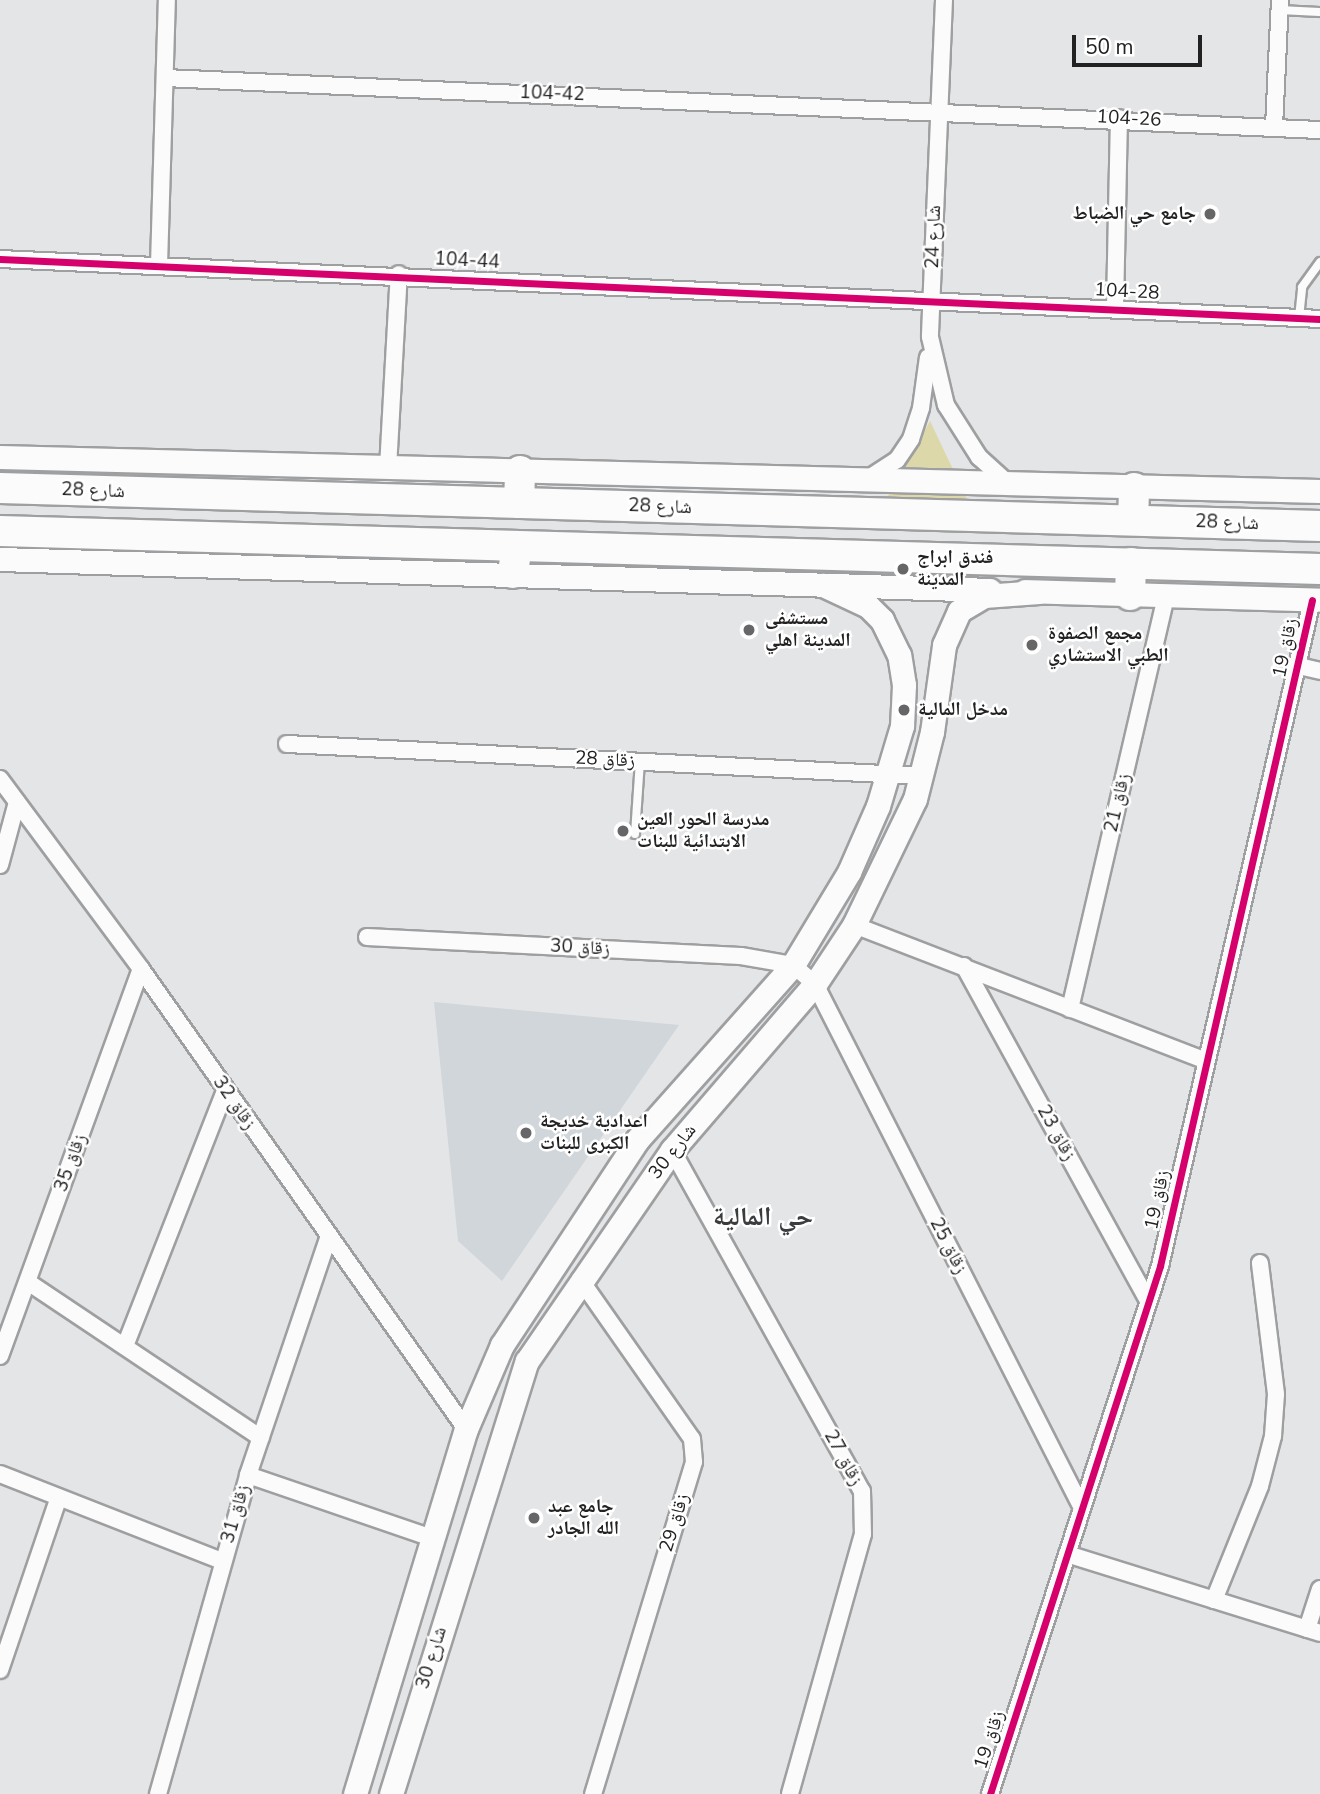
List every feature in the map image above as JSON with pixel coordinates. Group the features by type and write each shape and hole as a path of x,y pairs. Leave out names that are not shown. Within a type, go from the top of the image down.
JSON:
{"highway":[{"path":"519,503 520,471"},
{"name":"شارع 28","path":"0,488 1320,526"},
{"path":"1133,520 1134,488"},
{"path":"0,531 515,559 1130,564 1320,569"},
{"path":"1130,564 1130,595"}],"main road":[{"path":"0,457 1016,486 1320,491"},
{"path":"0,559 515,559 823,585 1316,600"},
{"name":"شارع 30","path":"355,1794 435,1539 466,1429 502,1345 638,1139 793,965 859,854 890,772 904,706 899,655 882,620 868,606 823,585"},
{"name":"شارع 30","path":"391,1794 523,1373 580,1279 672,1150 815,984 854,925 897,842 922,776 944,645 959,611 984,596 1039,592"}],"street":[{"path":"159,265 167,0"},
{"name":"شارع 24","path":"944,0 930,337 934,369 952,414 992,473 1016,486"},
{"path":"1274,127 1280,5"},
{"name":"104-42","path":"165,78 939,110"},
{"name":"104-26","path":"939,110 1320,130"},
{"path":"1115,307 1119,118"},
{"name":"104-44","path":"0,259 399,274 932,299"},
{"path":"388,468 399,274"},
{"name":"104-28","path":"932,299 1320,319"},
{"path":"863,480 883,472 911,439 921,408 930,337"},
{"name":"زقاق 21","path":"1070,1009 1166,596"},
{"name":"زقاق 19","path":"989,1794 1148,1301 1316,600"},
{"path":"1299,666 1320,671"},
{"name":"زقاق 28","path":"287,744 890,772 922,776"},
{"name":"زقاق 32","path":"0,779 141,969 328,1238 466,1429"},
{"path":"0,864 17,802"},
{"path":"854,925 1204,1060"},
{"name":"زقاق 30","path":"367,937 741,956 793,965"},
{"path":"793,965 815,984"},
{"name":"زقاق 23","path":"964,966 1148,1301"},
{"name":"زقاق 35","path":"0,1356 141,969"},
{"name":"زقاق 25","path":"815,984 1082,1508"},
{"path":"125,1346 225,1091"},
{"name":"زقاق 27","path":"672,1150 862,1491 863,1534 790,1794"},
{"name":"زقاق 31","path":"158,1794 248,1475 328,1238"},
{"path":"1214,1600 1260,1486 1273,1436 1276,1394 1260,1263"},
{"name":"زقاق 29","path":"580,1279 692,1439 694,1462 593,1794"},
{"path":"28,1283 261,1438"},
{"path":"0,1474 58,1500 222,1561"},
{"path":"248,1475 435,1539"},
{"path":"0,1671 8,1621 58,1500"},
{"path":"1067,1554 1313,1631 1320,1589"}],"lane":[{"path":"1280,5 1320,12"},
{"path":"1299,318 1302,287 1320,262"},
{"path":"635,834 640,761"}],"shaded area":[{"path":"930,421 970,505 884,503"},
{"name":"اعدادية خديجة الكبرى للبنات","path":"434,1002 679,1025 502,1281 458,1241"}],"cycle path":[{"path":"0,259 1320,319"},
{"path":"990,1794 1160,1266 1312,600"}],"place":[{"name":"جامع حي الضباط","path":"1210,214"},
{"name":"فندق ابراج المدينة","path":"903,569"},
{"name":"مستشفى المدينة اهلي","path":"749,630"},
{"name":"مجمع الصفوة الطبي الاستشاري","path":"1032,645"},
{"name":"مدخل المالية","path":"904,710"},
{"name":"مدرسة الحور العين الابتدائية للبنات","path":"623,831"},
{"name":"اعدادية خديجة الكبرى للبنات","path":"526,1133"},
{"name":"جامع عبد الله الجادر","path":"534,1518"}],"district":[{"name":"حي المالية","path":"763,1217"}]}
